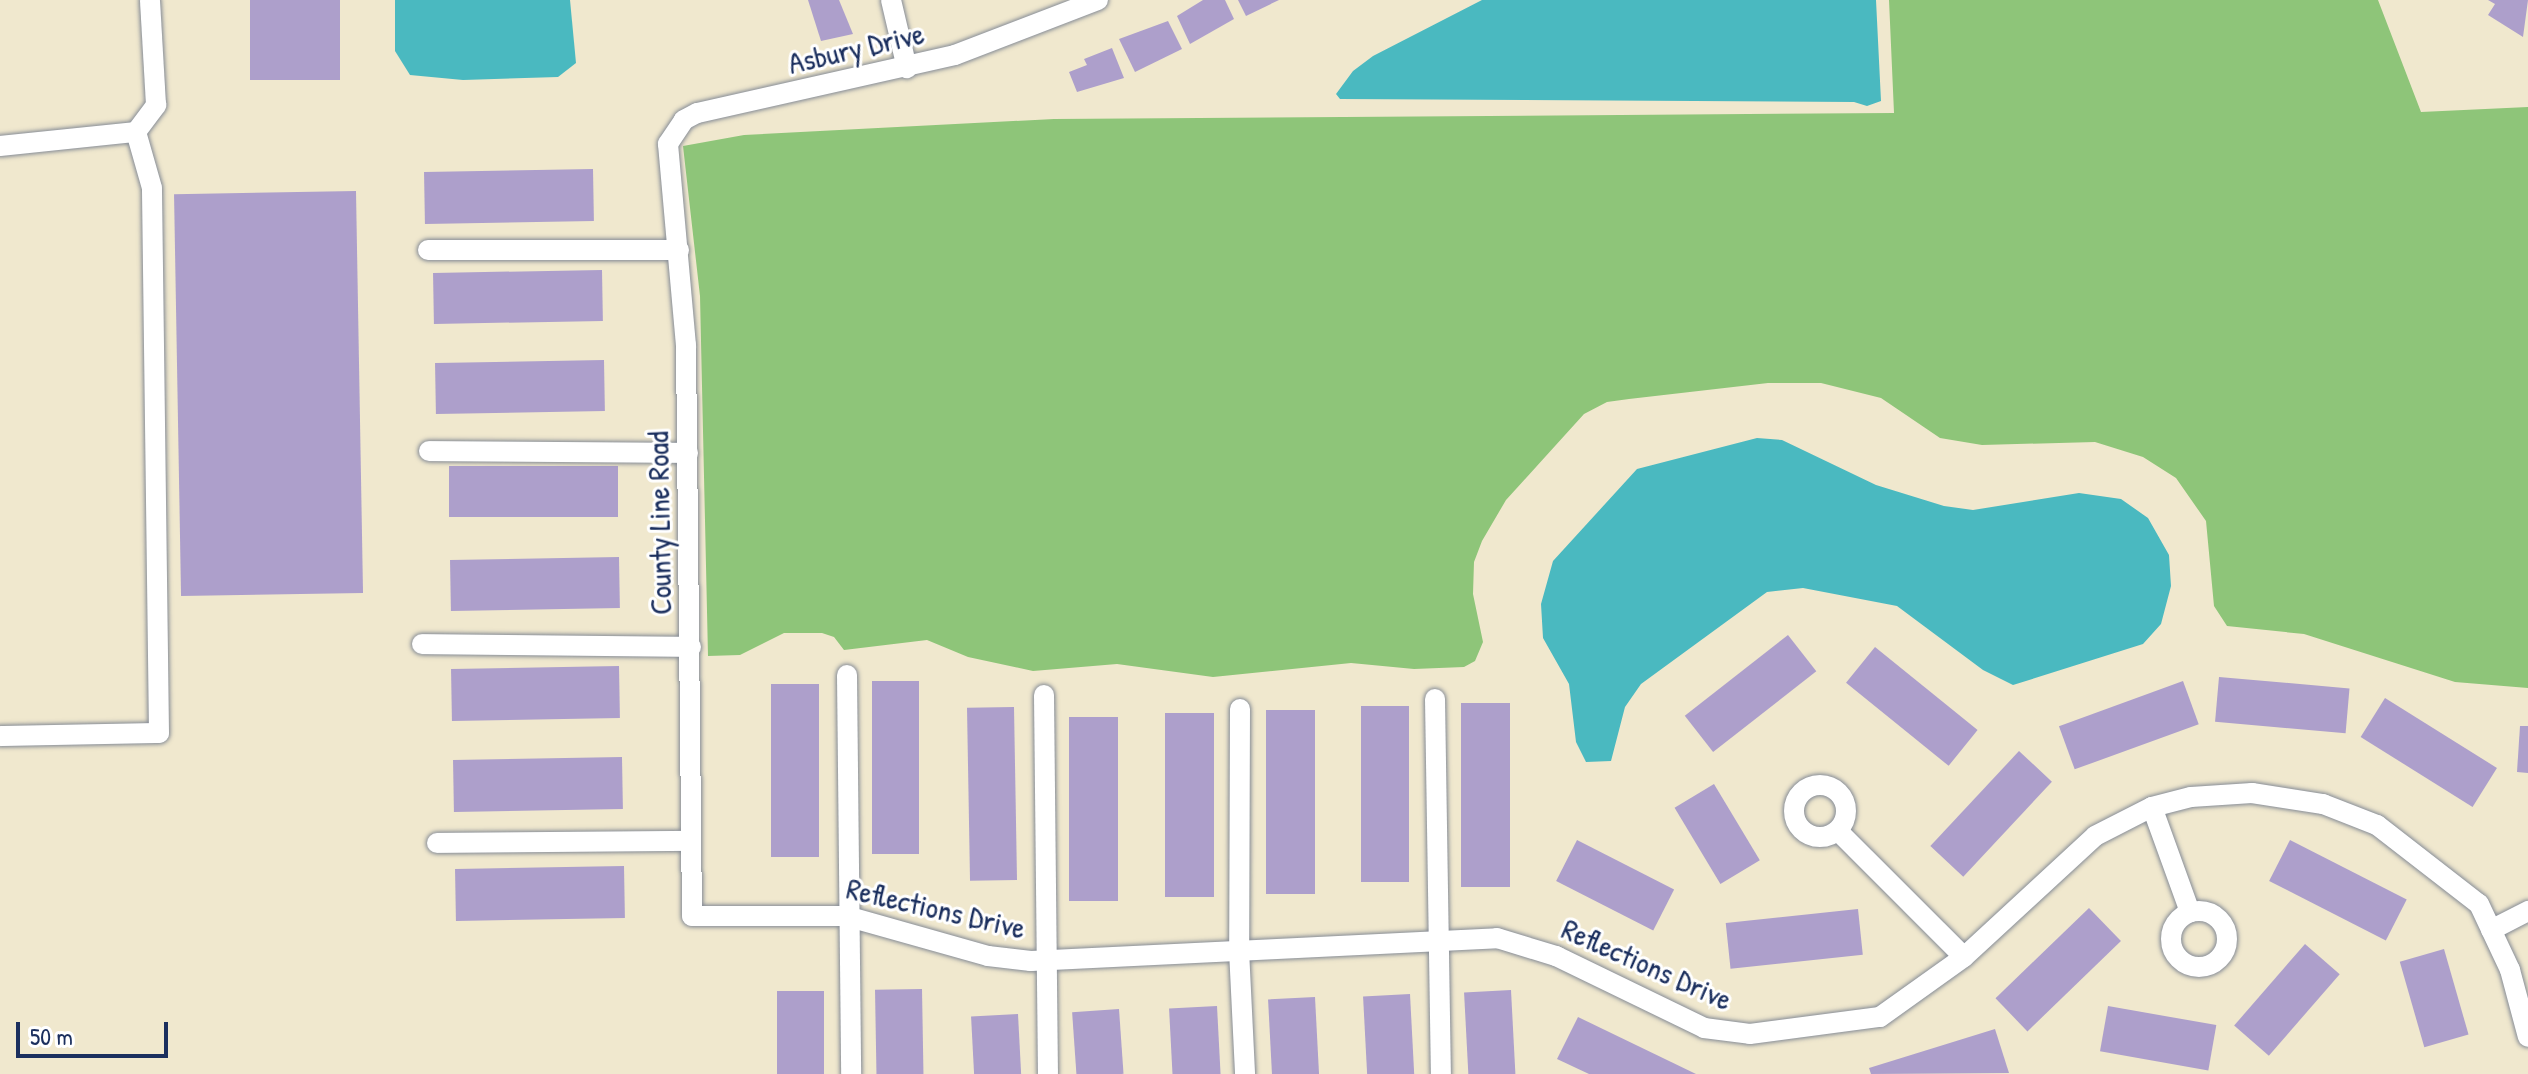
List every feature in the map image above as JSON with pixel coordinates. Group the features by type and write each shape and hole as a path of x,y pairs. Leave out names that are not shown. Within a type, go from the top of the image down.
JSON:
{"street":[{"path":"0,146 136,132 156,105 150,0"},
{"path":"891,0 907,68"},
{"name":"Asbury Drive","path":"674,131 697,113 907,68 1003,40 1098,0"},
{"name":"County Line Road","path":"674,131 668,159 679,250 688,453 692,916"},
{"path":"0,736 159,733 152,188 136,132"},
{"path":"428,250 679,250"},
{"path":"429,451 688,453"},
{"path":"422,644 691,647"},
{"path":"847,675 851,1074"},
{"path":"1044,695 1043,961 1048,1074"},
{"path":"1435,699 1440,938 1436,968 1441,1074"},
{"path":"1240,709 1239,950 1245,1074"},
{"name":"Reflections Drive","path":"692,916 849,917 988,956 1043,961 1440,938 1522,941 1685,1020 1733,1034 1880,1017 1964,957 2077,848 2152,807 2191,797 2252,793 2292,797 2348,812 2405,843 2479,904 2520,998 2528,1037"},
{"path":"2152,807 2190,912"},
{"path":"1838,831 1964,957"},
{"path":"437,843 691,841"},
{"path":"2491,930 2528,911"}],"green space":[{"path":"1889,0 2378,0 2421,112 2528,107 2528,688 2455,682 2304,634 2227,626 2214,606 2206,521 2176,478 2143,457 2095,442 1982,445 1940,438 1881,398 1821,383 1768,383 1629,399 1607,402 1584,414 1506,500 1482,541 1474,562 1473,594 1483,642 1475,661 1464,667 1414,669 1351,663 1213,677 1117,664 1033,671 968,657 927,640 844,650 834,637 822,633 784,633 740,655 708,656 700,296 683,146 744,135 1054,119 1894,113"}],"water":[{"path":"395,0 570,0 576,63 558,77 463,80 410,75 395,51"},
{"path":"1482,0 1876,0 1881,101 1867,106 1854,102 1340,99 1336,94 1353,71 1373,56"},
{"path":"1757,438 1782,440 1876,485 1944,506 1973,510 2079,493 2121,499 2148,518 2169,555 2171,586 2161,624 2143,644 2013,685 1983,670 1897,606 1803,588 1767,592 1641,684 1625,707 1611,761 1586,762 1576,742 1569,684 1543,638 1541,604 1553,561 1637,469"}],"building":[{"path":"250,0 340,0 340,80 250,80"},
{"path":"808,0 839,0 853,34 821,41"},
{"path":"1203,0 1225,0 1234,19 1190,44 1177,16"},
{"path":"1238,0 1279,0 1246,16"},
{"path":"2488,0 2528,0 2523,37 2488,15 2495,4"},
{"path":"1168,21 1182,49 1135,72 1119,39"},
{"path":"1112,48 1124,78 1077,92 1069,72 1087,65 1084,59"},
{"path":"593,169 594,221 425,224 424,172"},
{"path":"356,191 363,593 181,596 174,194"},
{"path":"602,270 603,321 434,324 433,273"},
{"path":"604,360 605,411 436,414 435,363"},
{"path":"449,466 618,466 618,517 449,517"},
{"path":"619,557 620,608 451,611 450,560"},
{"path":"1788,635 1816,671 1713,752 1685,716"},
{"path":"1875,647 1978,730 1949,766 1846,683"},
{"path":"619,666 620,718 452,721 451,669"},
{"path":"2219,677 2350,688 2346,733 2215,722"},
{"path":"872,681 919,681 919,854 872,854"},
{"path":"2183,681 2199,724 2075,769 2059,726"},
{"path":"771,684 819,684 819,857 771,857"},
{"path":"2385,698 2497,768 2473,807 2361,737"},
{"path":"1461,703 1510,703 1510,887 1461,887"},
{"path":"1361,706 1409,706 1409,882 1361,882"},
{"path":"1014,707 1017,880 970,881 967,708"},
{"path":"1266,710 1315,710 1315,894 1266,894"},
{"path":"1165,713 1214,713 1214,897 1165,897"},
{"path":"1069,717 1118,717 1118,901 1069,901"},
{"path":"2520,726 2528,726 2528,773 2517,772"},
{"path":"2019,751 2052,782 1963,877 1930,846"},
{"path":"622,757 623,809 454,812 453,760"},
{"path":"1714,784 1760,860 1720,884 1675,808"},
{"path":"1577,840 1674,889 1653,930 1556,881"},
{"path":"2290,840 2407,899 2386,940 2269,881"},
{"path":"624,866 625,918 456,921 455,869"},
{"path":"2089,908 2121,941 2027,1031 1995,998"},
{"path":"1858,909 1863,955 1731,969 1726,923"},
{"path":"2305,944 2340,974 2269,1056 2234,1026"},
{"path":"2444,949 2469,1035 2424,1047 2400,962"},
{"path":"922,989 923,1074 876,1074 875,990"},
{"path":"1511,990 1515,1074 1468,1074 1464,992"},
{"path":"777,991 824,991 824,1074 777,1074"},
{"path":"1410,994 1414,1074 1367,1074 1363,996"},
{"path":"1315,997 1319,1074 1272,1074 1268,999"},
{"path":"1217,1006 1221,1074 1172,1074 1169,1009"},
{"path":"2108,1006 2216,1025 2208,1070 2100,1051"},
{"path":"1119,1009 1124,1074 1076,1074 1072,1012"},
{"path":"1018,1014 1021,1074 974,1074 971,1016"},
{"path":"1578,1017 1696,1074 1589,1074 1557,1059"},
{"path":"1995,1029 2009,1073 1871,1074 1869,1068"}]}
